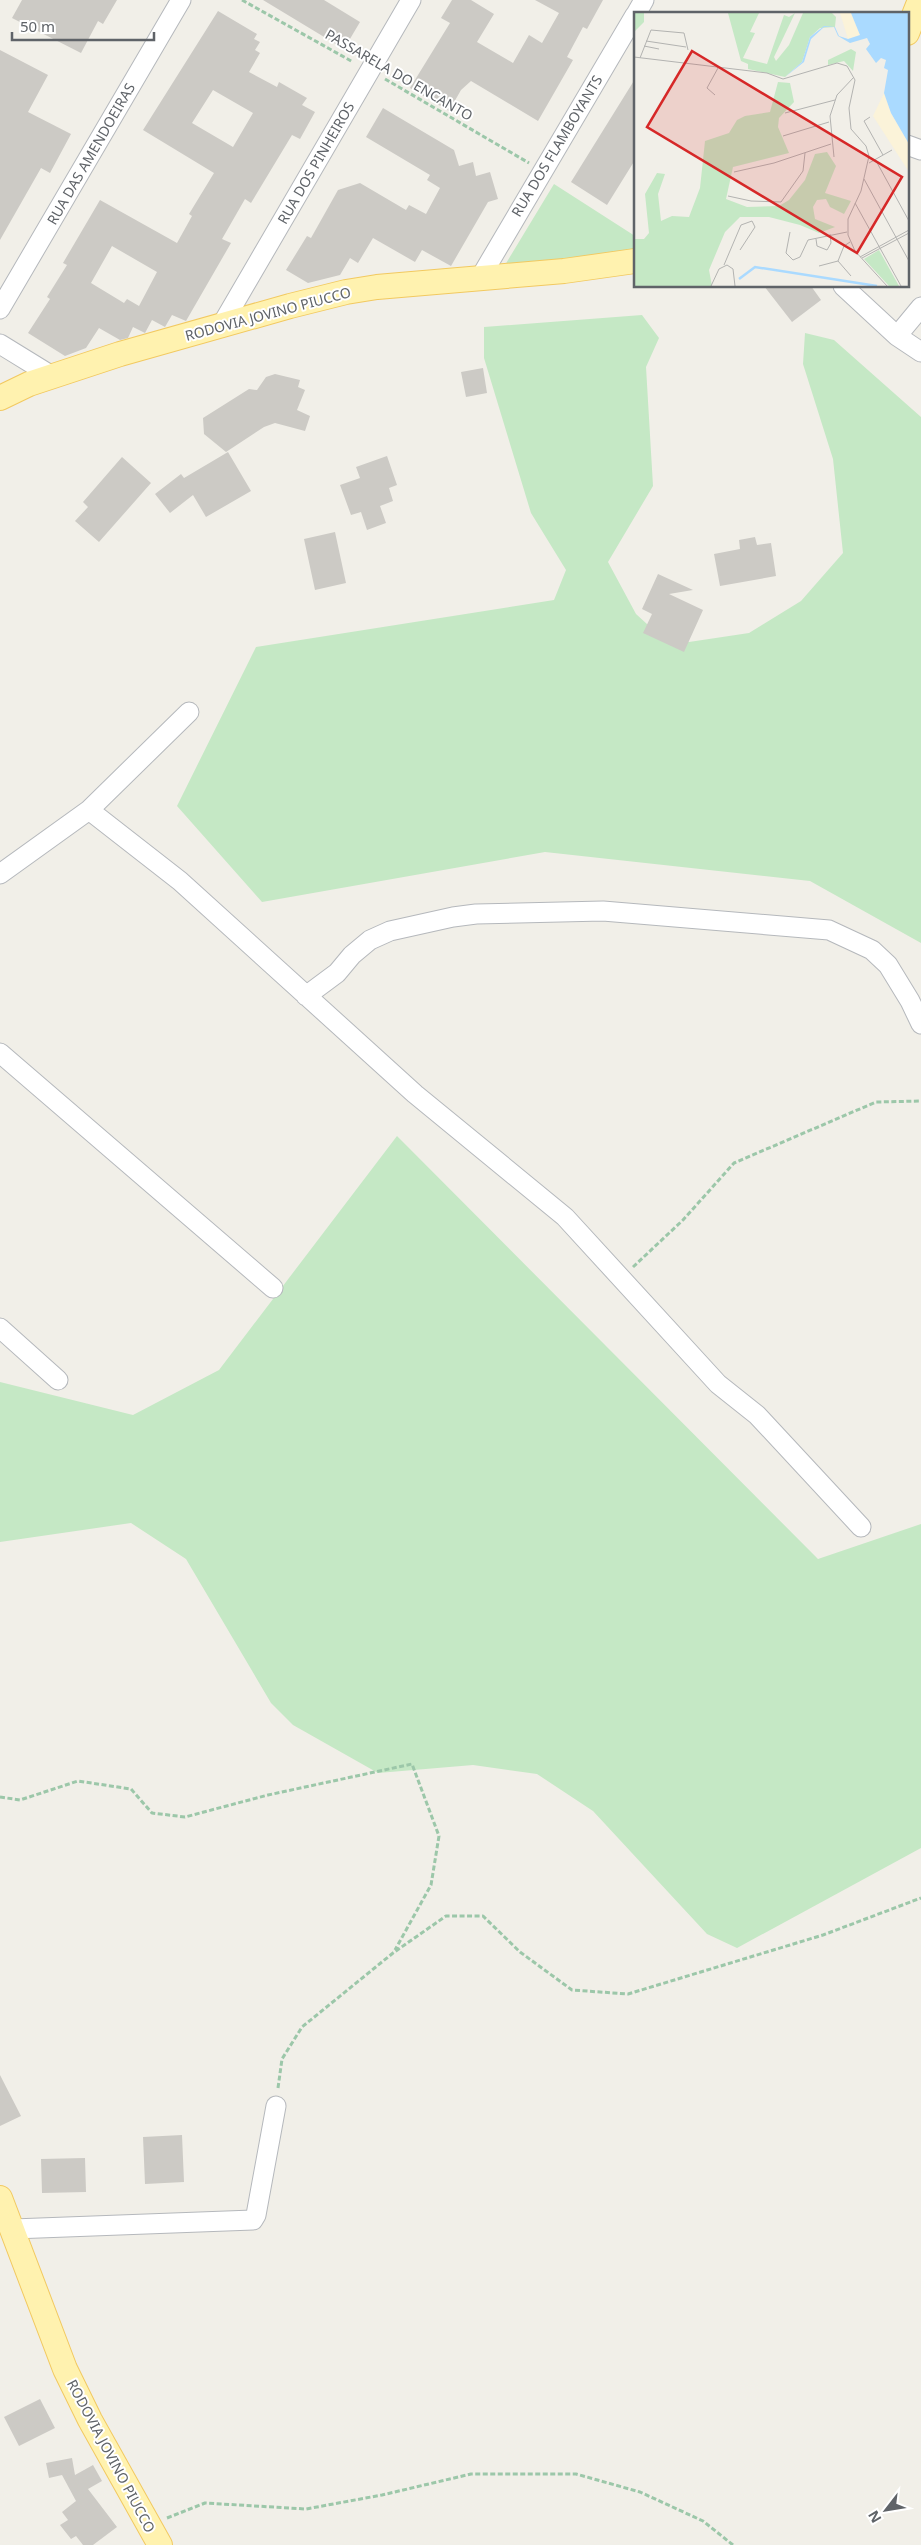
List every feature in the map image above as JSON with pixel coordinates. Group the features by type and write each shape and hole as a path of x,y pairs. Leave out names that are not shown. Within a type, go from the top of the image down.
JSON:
{"main road":[{"path":"908,30 920,0"},
{"name":"RODOVIA JOVINO PIUCCO","path":"0,398 52,376 120,354 346,292 377,287 564,271 634,261"},
{"name":"RODOVIA JOVINO PIUCCO","path":"0,2198 65,2369 90,2420 154,2535"}],"street":[{"name":"RUA DAS AMENDOEIRAS","path":"0,309 181,0"},
{"name":"RUA DOS PINHEIROS","path":"221,326 411,0"},
{"name":"RUA DOS FLAMBOYANTS","path":"636,12 644,0"},
{"name":"RUA DOS FLAMBOYANTS","path":"480,278 634,16"},
{"path":"908,145 921,150"},
{"path":"845,288 897,336 921,352"},
{"path":"897,336 921,307"},
{"path":"0,344 52,376"},
{"path":"0,874 89,810 189,712"},
{"path":"89,810 180,881 415,1094 565,1217 718,1384 757,1415 861,1527"},
{"path":"306,996 337,973 352,955 370,940 390,930 453,916 602,911 828,930 872,950 888,965 910,1001 921,1024"},
{"path":"0,1053 273,1288"},
{"path":"0,1328 58,1380"},
{"path":"13,2228 253,2220 256,2215 276,2106"}],"path":[{"name":"PASSARELA DO ENCANTO","path":"242,0 543,171"},
{"path":"621,1278 683,1220 734,1163 876,1102 921,1101"},
{"path":"0,1797 20,1800 78,1781 131,1789 152,1813 185,1817 268,1795 412,1764 439,1836 431,1885 393,1952"},
{"path":"276,2106 282,2059 302,2027 393,1952 446,1916 482,1916 520,1952 572,1990 628,1994 823,1935 921,1898"},
{"path":"154,2535 205,2503 306,2509 382,2496 471,2474 576,2474 640,2492 703,2521 733,2545"}],"green space":[{"path":"554,184 634,235 634,250 576,259 505,265"},
{"path":"642,315 659,338 646,367 653,486 608,562 636,614 659,635 689,642 749,633 801,601 843,553 833,459 803,364 805,333 834,340 921,417 921,943 810,881 545,852 262,902 177,806 256,647 554,600 566,570 531,513 484,358 484,327"},
{"path":"397,1136 818,1559 921,1524 921,1848 737,1948 707,1934 593,1811 537,1774 473,1765 378,1773 293,1725 271,1703 186,1559 131,1523 0,1542 0,1382 133,1415 219,1370"}],"building":[{"path":"22,0 117,0 103,24 98,21 81,53 12,18"},
{"path":"263,0 324,0 360,22 344,49"},
{"path":"452,0 471,0 494,14 477,42 513,63 529,35 542,43 559,13 535,0 603,0 587,29 583,27 567,57 573,60 538,121 471,81 461,90 449,111 410,88 450,23 441,18"},
{"path":"218,11 257,34 254,39 260,42 255,50 260,53 249,72 277,87 279,82 307,98 302,105 315,112 300,139 292,135 251,203 245,199 222,239 231,243 186,321 172,315 165,327 152,320 145,333 133,327 128,338 120,340 99,328 86,348 65,356 28,333 50,299 47,297 67,265 63,263 100,200 177,243 192,216 189,214 214,173 143,130","holes":["213,90 253,113 233,147 192,123","112,246 157,272 139,306 127,299 124,303 91,283"]},
{"path":"0,50 48,75 28,112 71,134 50,173 41,168 0,240"},
{"path":"634,81 634,162 607,205 571,182"},
{"path":"383,108 454,150 459,166 473,162 476,176 490,172 498,199 488,202 451,266 422,250 415,262 373,238 358,263 350,258 340,275 308,283 286,270 307,236 311,238 338,190 360,183 406,210 409,205 426,214 440,188 427,180 430,175 366,137"},
{"path":"766,288 812,288 821,300 792,322"},
{"path":"483,368 487,393 466,397 461,372"},
{"path":"275,374 300,380 298,387 305,390 297,410 310,416 305,431 275,423 264,427 226,452 204,434 203,418 249,389 257,390 266,377"},
{"path":"228,452 251,491 206,517 193,495 170,513 155,494 181,474 184,478"},
{"path":"387,456 397,485 389,488 393,501 380,506 386,523 367,530 361,512 351,515 340,485 360,478 356,467"},
{"path":"122,457 151,483 99,542 75,521 88,507 83,502"},
{"path":"335,532 346,583 315,590 304,539"},
{"path":"755,537 757,545 771,543 776,576 720,586 714,554 740,549 739,540"},
{"path":"658,574 693,590 669,594 703,610 684,652 643,633 652,614 642,609"},
{"path":"0,2075 21,2116 0,2126"},
{"path":"182,2135 184,2182 145,2184 143,2137"},
{"path":"85,2158 86,2192 42,2193 41,2159"},
{"path":"40,2399 55,2428 19,2446 4,2417"},
{"path":"72,2458 75,2475 93,2465 102,2481 88,2489 117,2527 93,2545 83,2545 76,2536 71,2539 60,2525 68,2520 62,2512 76,2501 62,2475 49,2478 46,2463"}]}
